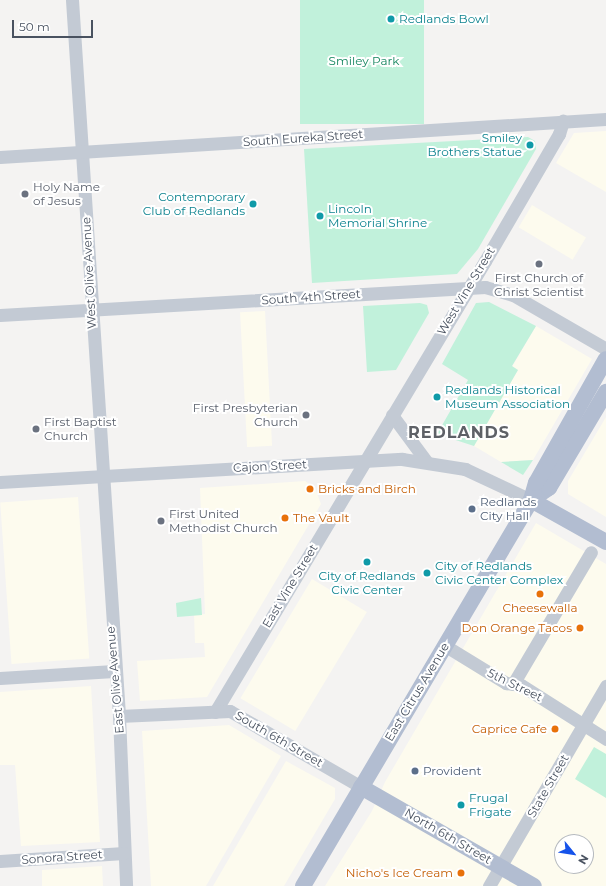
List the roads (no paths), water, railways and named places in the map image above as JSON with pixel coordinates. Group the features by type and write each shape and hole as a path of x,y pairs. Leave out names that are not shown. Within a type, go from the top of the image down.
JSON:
{"main road":[{"path":"531,500 536,483 606,359"},
{"path":"531,500 549,488 606,392"},
{"path":"531,500 606,542"},
{"name":"East Citrus Avenue","path":"303,886 531,500"},
{"name":"North 6th Street","path":"361,786 534,886"}],"street":[{"name":"West Olive Avenue","path":"72,0 101,475"},
{"name":"South Eureka Street","path":"0,157 606,119"},
{"name":"West Vine Street","path":"366,461 467,287 559,134 563,121"},
{"name":"South 4th Street","path":"0,315 485,287 513,295 606,350"},
{"path":"392,415 426,461"},
{"name":"Cajon Street","path":"0,482 101,475 366,461 426,461 490,478 531,500"},
{"name":"East Vine Street","path":"215,712 366,461"},
{"name":"East Olive Avenue","path":"101,475 114,671 119,716 126,886"},
{"path":"513,684 591,552"},
{"name":"5th Street","path":"444,645 506,683 521,685 583,726 606,739"},
{"path":"0,678 114,671"},
{"name":"State Street","path":"489,886 606,686"},
{"name":"South 6th Street","path":"119,716 234,712 361,786"},
{"name":"Sonora Street","path":"0,860 124,853"}],"place":[{"name":"Redlands Bowl","path":"391,19"},
{"name":"Smiley Brothers Statue","path":"530,145"},
{"name":"Holy Name of Jesus","path":"25,194"},
{"name":"Contemporary Club of Redlands","path":"253,204"},
{"name":"Lincoln Memorial Shrine","path":"320,216"},
{"name":"First Church of Christ Scientist","path":"539,264"},
{"name":"Redlands Historical Museum Association","path":"437,397"},
{"name":"First Presbyterian Church","path":"306,415"},
{"name":"First Baptist Church","path":"36,429"},
{"name":"Bricks and Birch","path":"310,489"},
{"name":"Redlands City Hall","path":"472,509"},
{"name":"The Vault","path":"285,518"},
{"name":"First United Methodist Church","path":"161,521"},
{"name":"City of Redlands Civic Center","path":"367,562"},
{"name":"City of Redlands Civic Center Complex","path":"427,573"},
{"name":"Cheesewalla","path":"540,594"},
{"name":"Don Orange Tacos","path":"580,628"},
{"name":"Caprice Cafe","path":"555,729"},
{"name":"Provident","path":"415,771"},
{"name":"Frugal Frigate","path":"461,805"},
{"name":"Nicho's Ice Cream","path":"461,873"}],"district":[{"name":"REDLANDS","path":"459,433"}],"park label":[{"name":"Smiley Park","path":"364,61"}]}
